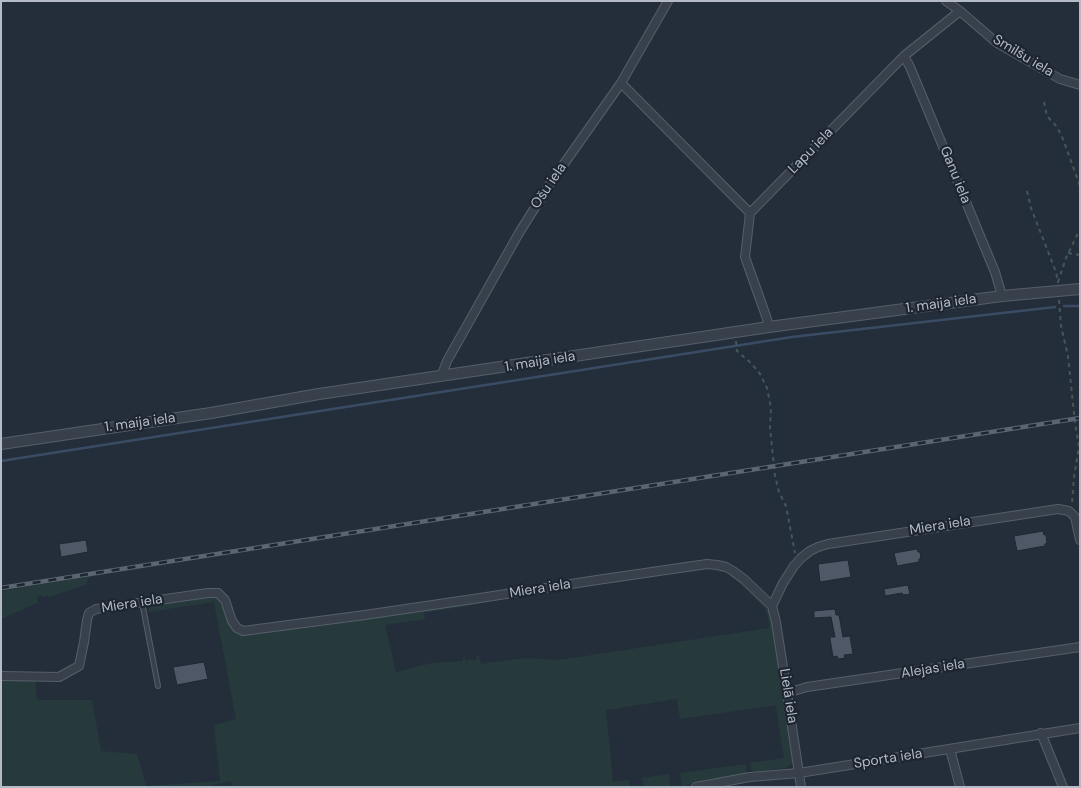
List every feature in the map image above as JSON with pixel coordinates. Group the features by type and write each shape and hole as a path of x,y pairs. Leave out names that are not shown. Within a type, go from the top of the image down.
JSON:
{"street":[{"name":"Ošu iela","path":"441,377 447,361 519,232 549,185 621,83 668,1"},
{"name":"Smilšu iela","path":"946,1 997,43 1060,79 1080,85"},
{"name":"Lapu iela","path":"750,213 904,56 960,11"},
{"name":"Ganu iela","path":"904,56 910,66 995,272 1002,296"},
{"path":"621,83 750,213 745,257 766,316 768,327"},
{"name":"1. maija iela","path":"1,444 768,327 1002,296 1080,289"},
{"name":"Miera iela","path":"1,676 59,677 79,666 89,613 96,609 218,593 225,600 232,621 237,628 243,631 442,604 707,564 733,570 772,606 794,566 801,558 818,547 1049,509 1069,510"},
{"path":"1069,510 1075,517 1080,540"},
{"name":"Lielā iela","path":"772,606 802,787"},
{"name":"Alejas iela","path":"787,693 807,688 1080,647"},
{"name":"Sporta iela","path":"696,787 750,777 800,773 1080,728"},
{"path":"1041,734 1063,787"},
{"path":"950,749 960,787"}],"lane":[{"path":"142,602 158,686"}],"path":[{"path":"1044,102 1047,116 1057,127 1063,139 1080,186"},
{"path":"1027,191 1031,208 1056,272 1058,282 1068,253 1080,228"},
{"path":"1068,253 1080,255"},
{"path":"1058,291 1061,326 1068,356 1079,447 1074,477 1073,499 1069,510"},
{"path":"736,341 737,351 760,374 767,388 771,408 770,428 775,476 779,492 786,506 792,531 795,555 794,566"}],"green space":[{"path":"728,571 757,596 769,612 771,618 793,756 792,764 785,768 754,772 751,769 750,763 784,758 776,705 680,719 677,699 606,710 613,782 629,780 630,787 232,787 231,781 204,787 1,787 1,680 35,681 37,700 92,700 101,751 137,754 146,786 220,781 214,725 236,719 214,602 148,612 150,606 154,604 212,596 217,597 232,628 238,633 244,634 475,602 478,604 424,613 425,619 385,625 396,672 432,663 463,661 463,657 465,657 465,661 477,659 476,656 479,656 481,664 525,658 559,660 769,628 768,617 764,607 729,575"},
{"path":"92,576 88,579 86,585 49,597 48,595 43,597 40,595 37,600 39,602 1,619 1,591"},
{"path":"746,764 746,773 743,776 682,786 680,773"},
{"path":"669,774 670,787 644,787 642,778"}],"building":[{"path":"1043,531 1044,535 1046,535 1047,543 1045,546 1017,551 1014,536"},
{"path":"86,540 88,552 61,557 59,544"},
{"path":"917,549 920,552 921,559 919,559 919,562 897,566 894,553"},
{"path":"848,560 851,577 820,582 818,564"},
{"path":"908,585 910,594 903,595 902,593 885,596 884,589"},
{"path":"835,609 836,615 839,615 843,637 850,636 853,654 844,655 845,658 838,659 837,656 833,657 830,637 835,637 831,617 814,618 814,611"},
{"path":"204,662 208,679 177,685 173,667"}],"waterway":[{"path":"1064,306 1080,306"},
{"path":"1,461 792,337 1055,307"}],"railway":[{"path":"1,588 1080,418"}]}
